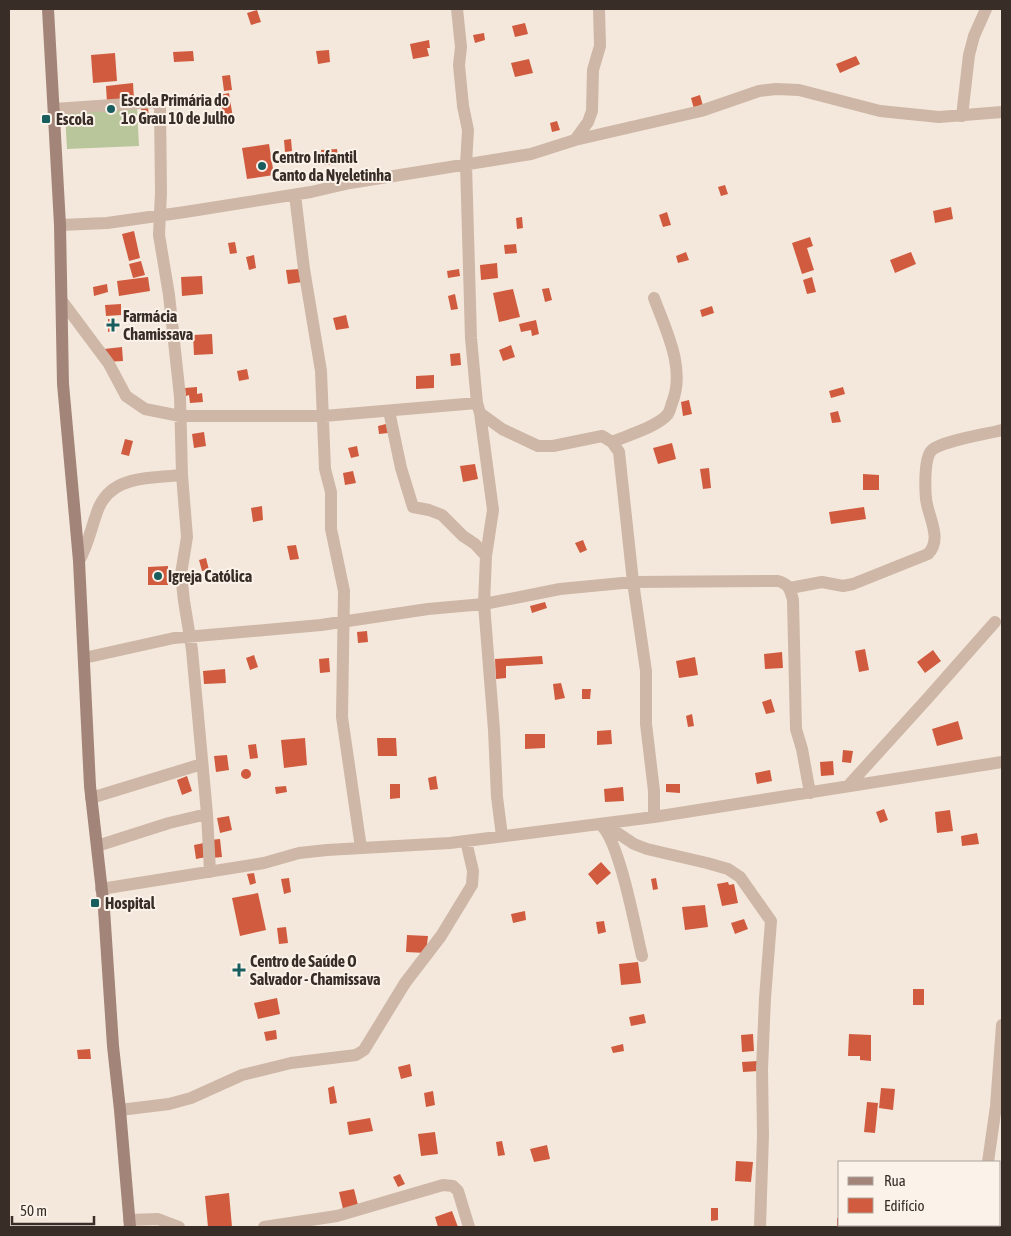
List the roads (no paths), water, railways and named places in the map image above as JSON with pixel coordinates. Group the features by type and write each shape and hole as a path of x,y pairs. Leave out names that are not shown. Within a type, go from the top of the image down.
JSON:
{"street":[{"path":"48,9 60,225 63,384 79,561 91,798 101,889 112,1046 120,1110 129,1224 158,1219 179,1227"},
{"path":"457,9 461,47 459,65 463,106 468,130 466,164 470,338 493,510 486,556 484,604 494,730 497,797 502,836"},
{"path":"575,140 588,122 592,111 593,70 600,46 599,9"},
{"path":"962,116 969,55 974,36 986,9"},
{"path":"60,225 107,223 159,216 295,195 350,183 531,154 575,140 701,111 758,91 776,89 799,90 880,111 939,117 1002,112"},
{"path":"54,109 156,102 160,108 162,192 159,235 169,294 180,416 182,475 188,538 182,574 184,601 192,650 207,814 210,872"},
{"path":"295,195 304,269 321,371 326,469 331,492 331,529 344,592 342,717 361,848"},
{"path":"612,442 653,425 668,413 676,395 678,383 676,363 654,298"},
{"path":"62,301 105,357 126,396 145,409 180,416 324,416 389,411 479,408 502,429 538,446 553,446 602,436 612,442 619,452 633,582 646,671 646,724 654,791 654,817"},
{"path":"389,411 400,468 413,507 442,515 486,556"},
{"path":"790,588 822,582 843,586 853,584 928,554 933,549 935,542 926,499 926,462 931,450 940,445 1002,430"},
{"path":"79,561 86,549 102,500 113,489 125,482 182,475"},
{"path":"84,658 190,636 321,625 428,609 484,604 560,589 633,582 762,580 786,583 790,588 792,600 796,729 802,749 810,793"},
{"path":"848,786 995,622"},
{"path":"101,889 264,863 299,853 466,841 603,827 654,817 1002,762"},
{"path":"91,798 202,764"},
{"path":"97,846 169,823 207,814"},
{"path":"603,827 612,841 621,870 642,956"},
{"path":"603,827 647,849 728,869 740,877 771,921 762,1070 763,1135 760,1227"},
{"path":"120,1110 169,1104 191,1098 242,1076 291,1064 356,1055 364,1050 405,983 441,936 472,885 473,870 466,841"},
{"path":"988,1161 996,1106 1002,1025"},
{"path":"264,1227 337,1216 443,1185 453,1186 458,1191 469,1227"}],"place":[{"name":"Escola Primária do 1o Grau 10 de Julho","path":"111,109"},
{"name":"Escola","path":"46,119"},
{"name":"Centro Infantil Canto da Nyeletinha","path":"262,166"},
{"name":"Farmácia Chamissava","path":"113,325"},
{"name":"Igreja Católica","path":"158,576"},
{"name":"Hospital","path":"95,903"},
{"name":"Centro de Saúde O Salvador - Chamissava","path":"239,970"}]}
